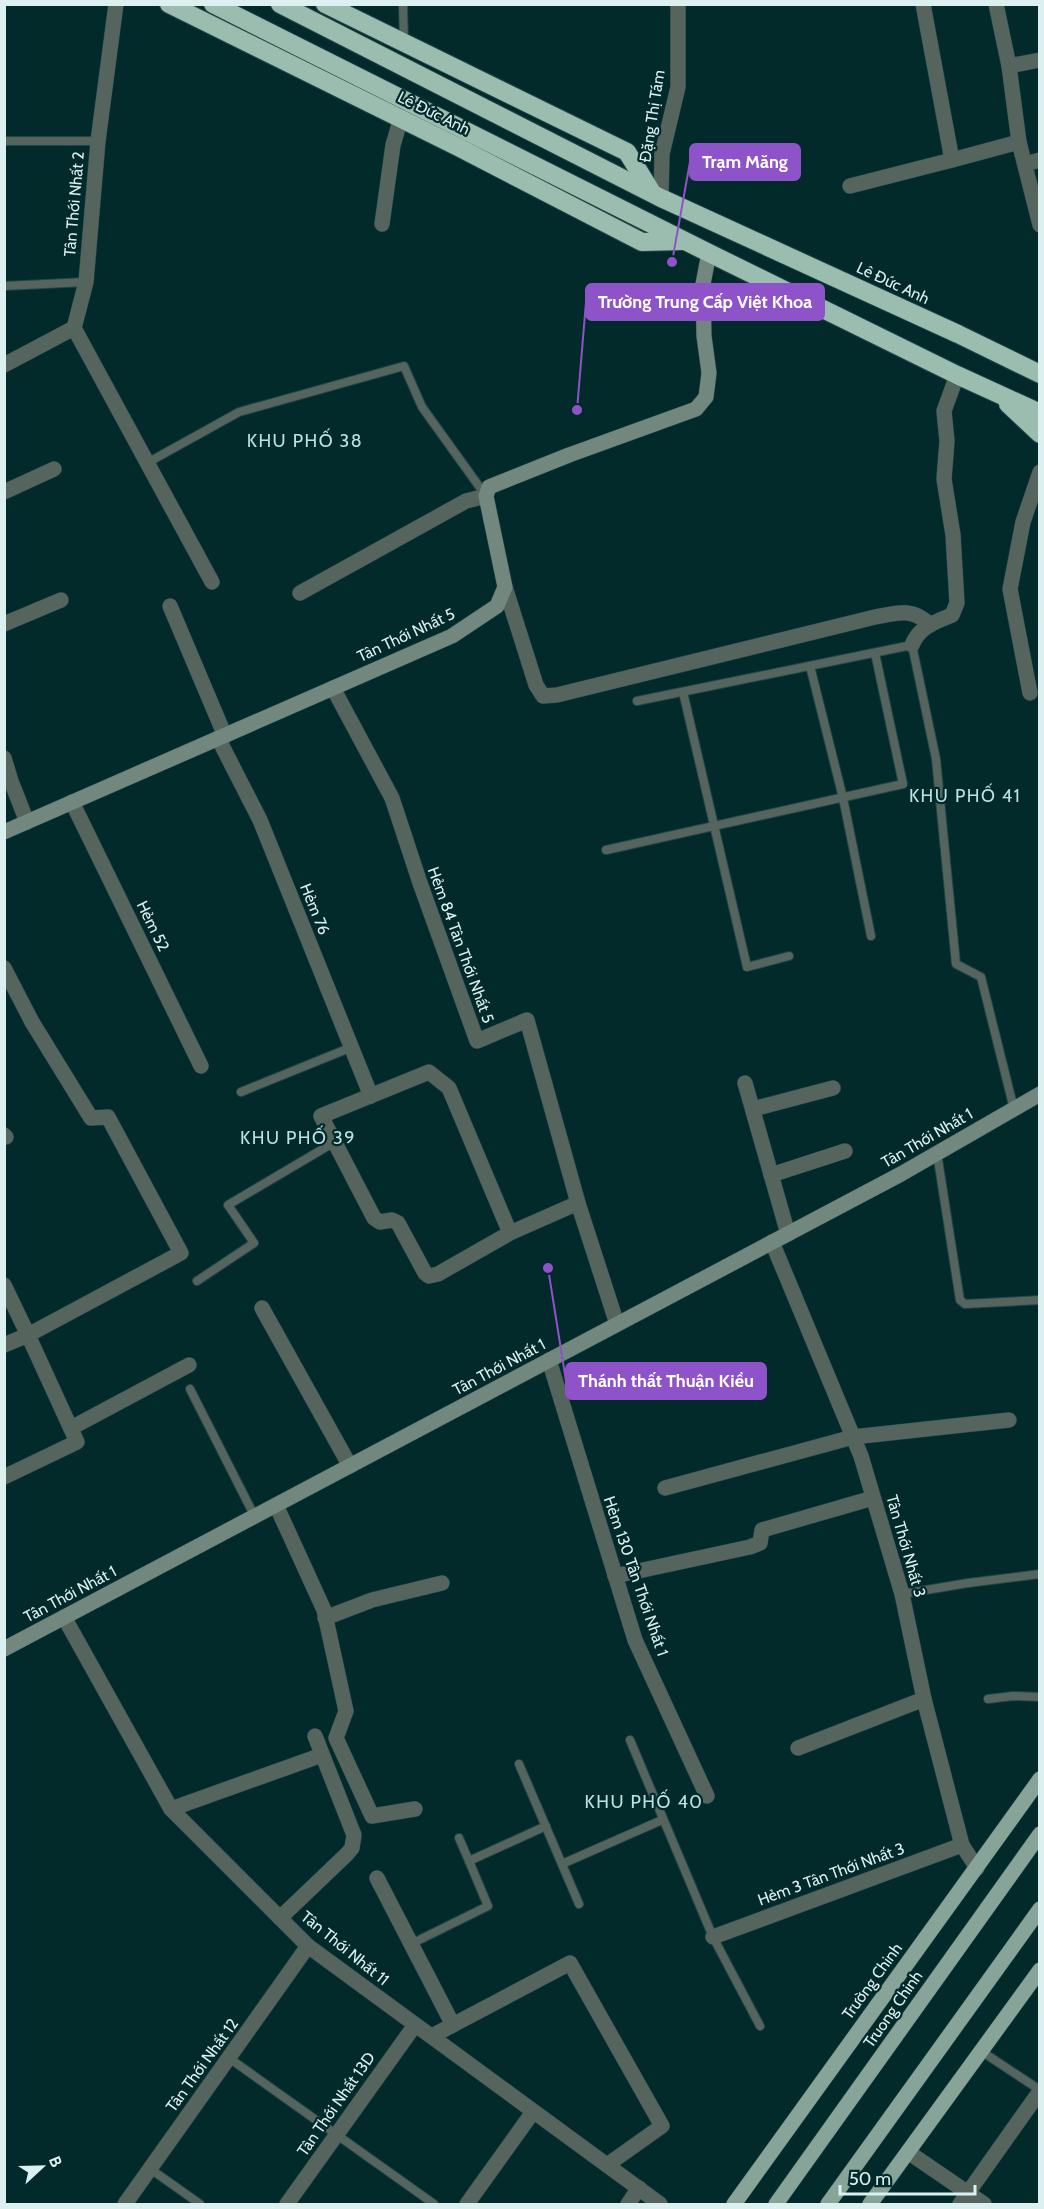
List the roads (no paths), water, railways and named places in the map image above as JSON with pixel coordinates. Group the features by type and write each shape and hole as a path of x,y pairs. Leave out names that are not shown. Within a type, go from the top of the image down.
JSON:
{"highway":[{"name":"Lê Đức Anh","path":"169,4 401,118 642,242 685,240"},
{"name":"Lê Đức Anh","path":"213,4 709,253 957,375 1040,412"},
{"name":"Lê Đức Anh","path":"280,4 656,195 1040,374"},
{"path":"326,4 627,152 656,195"},
{"name":"Lê Đức Anh","path":"1019,363 1040,367"},
{"name":"Lê Đức Anh","path":"998,394 1040,434"}],"main road":[{"name":"Trường Chinh","path":"734,2205 1040,1779"},
{"name":"Truong Chinh","path":"776,2205 1040,1834"},
{"path":"828,2205 1040,1909"},
{"path":"870,2205 1040,1970"}],"street":[{"name":"Tân Thới Nhất 2","path":"74,328 86,282 98,141 116,4"},
{"name":"Đặng Thị Tám","path":"656,195 662,154 678,87 678,4"},
{"path":"923,4 952,160"},
{"path":"996,4 1009,66 1019,142 1032,162 1040,225"},
{"path":"1009,66 1040,60"},
{"path":"382,224 393,145 401,118"},
{"path":"850,186 1019,142"},
{"path":"709,253 704,284 704,336 709,373 706,397 696,409 489,487 486,496 505,587 536,685 543,696 557,695 875,617 905,612 921,615 930,625"},
{"path":"4,365 74,328 212,582"},
{"path":"912,645 915,637 930,625 952,615 957,603 953,535 944,478 947,441 944,411 957,375"},
{"path":"4,492 54,469"},
{"path":"1030,693 1010,589 1023,522 1040,472"},
{"path":"300,593 466,501 486,496"},
{"name":"Tân Thới Nhất 5","path":"4,832 452,636 497,606 505,587"},
{"path":"4,624 61,600"},
{"name":"Hẻm 76","path":"170,606 222,737 260,820 371,1096"},
{"name":"Hẻm 84 Tân Thới Nhất 5","path":"333,688 392,798 477,1041 527,1020 578,1203 617,1324"},
{"path":"4,758 27,822"},
{"name":"Hẻm 52","path":"72,802 201,1066"},
{"path":"4,968 32,1022 91,1118 108,1117 181,1253 28,1335 4,1345"},
{"path":"510,1233 449,1088 429,1072 321,1116 333,1143 374,1218 380,1222 393,1220 398,1223 425,1273 429,1276 438,1274 510,1233 578,1203"},
{"path":"745,1083 788,1234"},
{"path":"753,1109 833,1088"},
{"name":"Tân Thới Nhất 1","path":"4,1649 788,1234 1040,1094"},
{"path":"771,1175 845,1151"},
{"name":"Tân Thới Nhất 3","path":"772,1242 853,1437 873,1498 902,1594 924,1699 962,1845 977,1868"},
{"path":"4,1285 77,1442 4,1477"},
{"path":"262,1308 350,1466"},
{"name":"Hẻm 130 Tân Thới Nhất 1","path":"549,1360 635,1640 707,1796"},
{"path":"71,1428 189,1365"},
{"path":"665,1488 853,1437 1009,1420"},
{"path":"615,1576 760,1544 762,1530 873,1498"},
{"path":"276,1505 324,1610 346,1711 336,1738 372,1816 415,1809"},
{"path":"325,1618 375,1599 442,1583"},
{"name":"Tân Thới Nhất 11","path":"64,1617 171,1809 308,1946 660,2205"},
{"path":"798,1748 924,1699"},
{"path":"280,1918 332,1870 352,1848 354,1842 354,1835 315,1736"},
{"path":"171,1809 322,1755"},
{"name":"Hẻm 3 Tân Thới Nhất 3","path":"713,1937 962,1845"},
{"path":"377,1878 453,2025"},
{"name":"Tân Thới Nhất 12","path":"124,2205 308,1946"},
{"path":"432,2036 570,1963 662,2126 608,2165"},
{"name":"Tân Thới Nhất 13D","path":"286,2205 415,2025"},
{"path":"964,2199 1040,2090"},
{"path":"467,2205 533,2112"},
{"path":"908,2152 964,2199 984,2205"},
{"path":"628,2205 639,2188"}],"lane":[{"path":"403,4 404,43"},
{"path":"4,141 98,141"},
{"path":"4,286 86,282"},
{"path":"147,463 239,412 404,366 422,406 486,496"},
{"path":"637,701 912,645 936,759 956,964 981,977 1014,1109"},
{"path":"606,850 903,784 875,653"},
{"path":"810,666 843,798 871,936"},
{"path":"683,692 747,967 789,956"},
{"path":"241,1092 352,1047"},
{"path":"196,1281 254,1243 228,1205 333,1143"},
{"path":"937,1153 960,1300 965,1304 1040,1300"},
{"path":"190,1389 255,1516"},
{"path":"902,1594 1040,1574"},
{"path":"988,1699 1012,1696 1040,1697"},
{"path":"630,1740 713,1937 760,2026"},
{"path":"519,1764 579,1904"},
{"path":"562,1864 662,1820"},
{"path":"469,1861 546,1826"},
{"path":"411,1944 488,1906 459,1838"},
{"path":"981,2050 1040,2090"},
{"path":"229,2058 434,2205"},
{"path":"150,2168 200,2205"}],"place":[{"name":"Trạm Măng","path":"672,262"},
{"name":"Trường Trung Cấp Việt Khoa","path":"577,410"},
{"name":"Thánh thất Thuận Kiều","path":"548,1268"}],"district":[{"name":"KHU PHỐ 38","path":"305,441"},
{"name":"KHU PHỐ 41","path":"965,796"},
{"name":"KHU PHỐ 39","path":"298,1138"},
{"name":"KHU PHỐ 40","path":"644,1802"}]}
